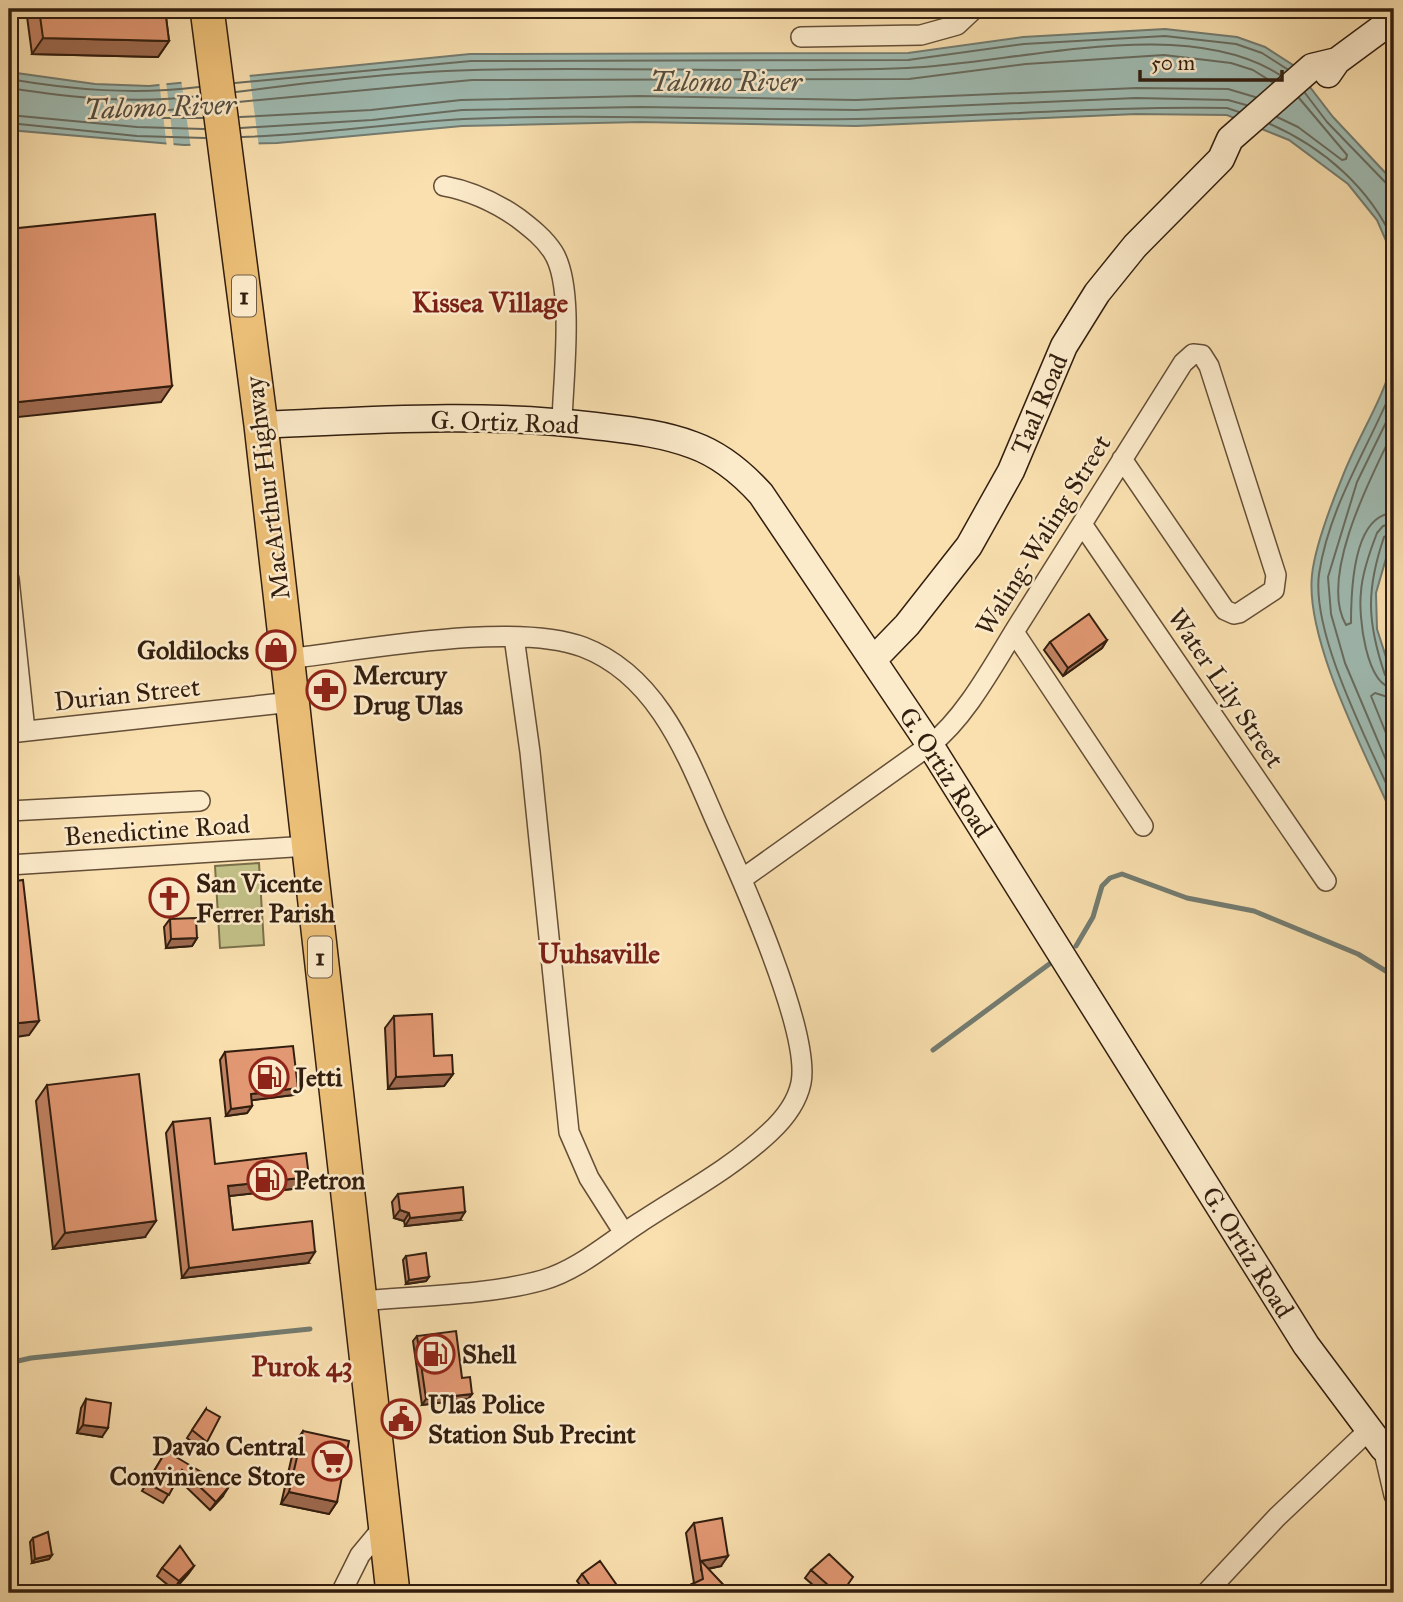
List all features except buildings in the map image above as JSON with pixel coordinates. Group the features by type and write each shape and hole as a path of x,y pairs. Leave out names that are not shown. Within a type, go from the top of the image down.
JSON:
{"highway":[{"name":"MacArthur Highway","path":"207,9 261,425 393,1593"}],"street":[{"path":"801,37 921,35 957,25 974,9"},
{"name":"Taal Road","path":"873,660 907,625 969,546 1011,471 1064,346 1097,293 1135,246 1231,150 1324,69 1394,19"},
{"path":"444,186 463,190 505,209 540,237 554,253 565,287 562,422"},
{"name":"Waling-Waling Street","path":"742,879 930,745 961,713 1014,632 1122,459 1183,363 1197,353 1206,360 1218,392 1276,575 1274,590 1239,613 1225,610 1122,459"},
{"name":"G. Ortiz Road","path":"261,425 462,416 562,422 653,433 695,445 743,474 761,494 930,745 1286,1314 1382,1442 1394,1495"},
{"name":"Water Lily Street","path":"1082,524 1326,881"},
{"path":"9,579 17,732"},
{"path":"1014,632 1143,826"},
{"path":"514,637 530,752 569,1132 589,1178 624,1233"},
{"path":"287,659 467,639 514,637 561,640 584,647 618,666 648,691 659,706 700,785 742,879 797,1033 803,1063 801,1083 784,1117 754,1146 575,1266 542,1280 359,1301"},
{"name":"Durian Street","path":"17,732 292,702"},
{"path":"9,811 200,801"},
{"name":"Benedictine Road","path":"9,865 308,846"},
{"path":"1206,1593 1277,1517 1382,1442"},
{"path":"341,1593 360,1555 385,1525"}],"shaded area":[{"path":"259,863 264,945 220,948 215,866"}],"water":[{"name":"Talomo River","path":"1165,29 1237,37 1265,47 1293,65 1333,117 1394,182 1394,259 1377,220 1348,184 1289,140 1227,115 1136,114 856,126 640,122 462,126 277,143 184,145 9,130 9,72 95,84 149,86 470,54 908,53 1023,37"},
{"path":"1394,357 1394,531 1376,593 1377,629 1394,682 1394,819 1354,732 1328,665 1312,602 1312,575 1333,500 1383,389"}],"pier":[{"path":"249,71 259,147 191,149 181,79"},
{"path":"159,81 166,81 174,148 167,148"}],"waterway":[{"path":"1076,946 1093,917 1102,886 1110,878 1122,874 1187,898 1254,911 1358,954 1394,976"},
{"path":"933,1050 1052,962"},
{"path":"9,1363 31,1358 310,1329"}],"place":[{"name":"Goldilocks","path":"276,650"},
{"name":"Mercury Drug Ulas","path":"326,690"},
{"name":"San Vicente Ferrer Parish","path":"169,898"},
{"name":"Jetti","path":"269,1077"},
{"name":"Petron","path":"267,1180"},
{"name":"Shell","path":"435,1354"},
{"name":"Ulas Police Station Sub Precint","path":"401,1419"},
{"name":"Davao Central Convinience Store","path":"332,1461"}],"district":[{"name":"Kissea Village","path":"490,302"},
{"name":"Uuhsaville","path":"599,953"},
{"name":"Purok 43","path":"302,1366"}]}
